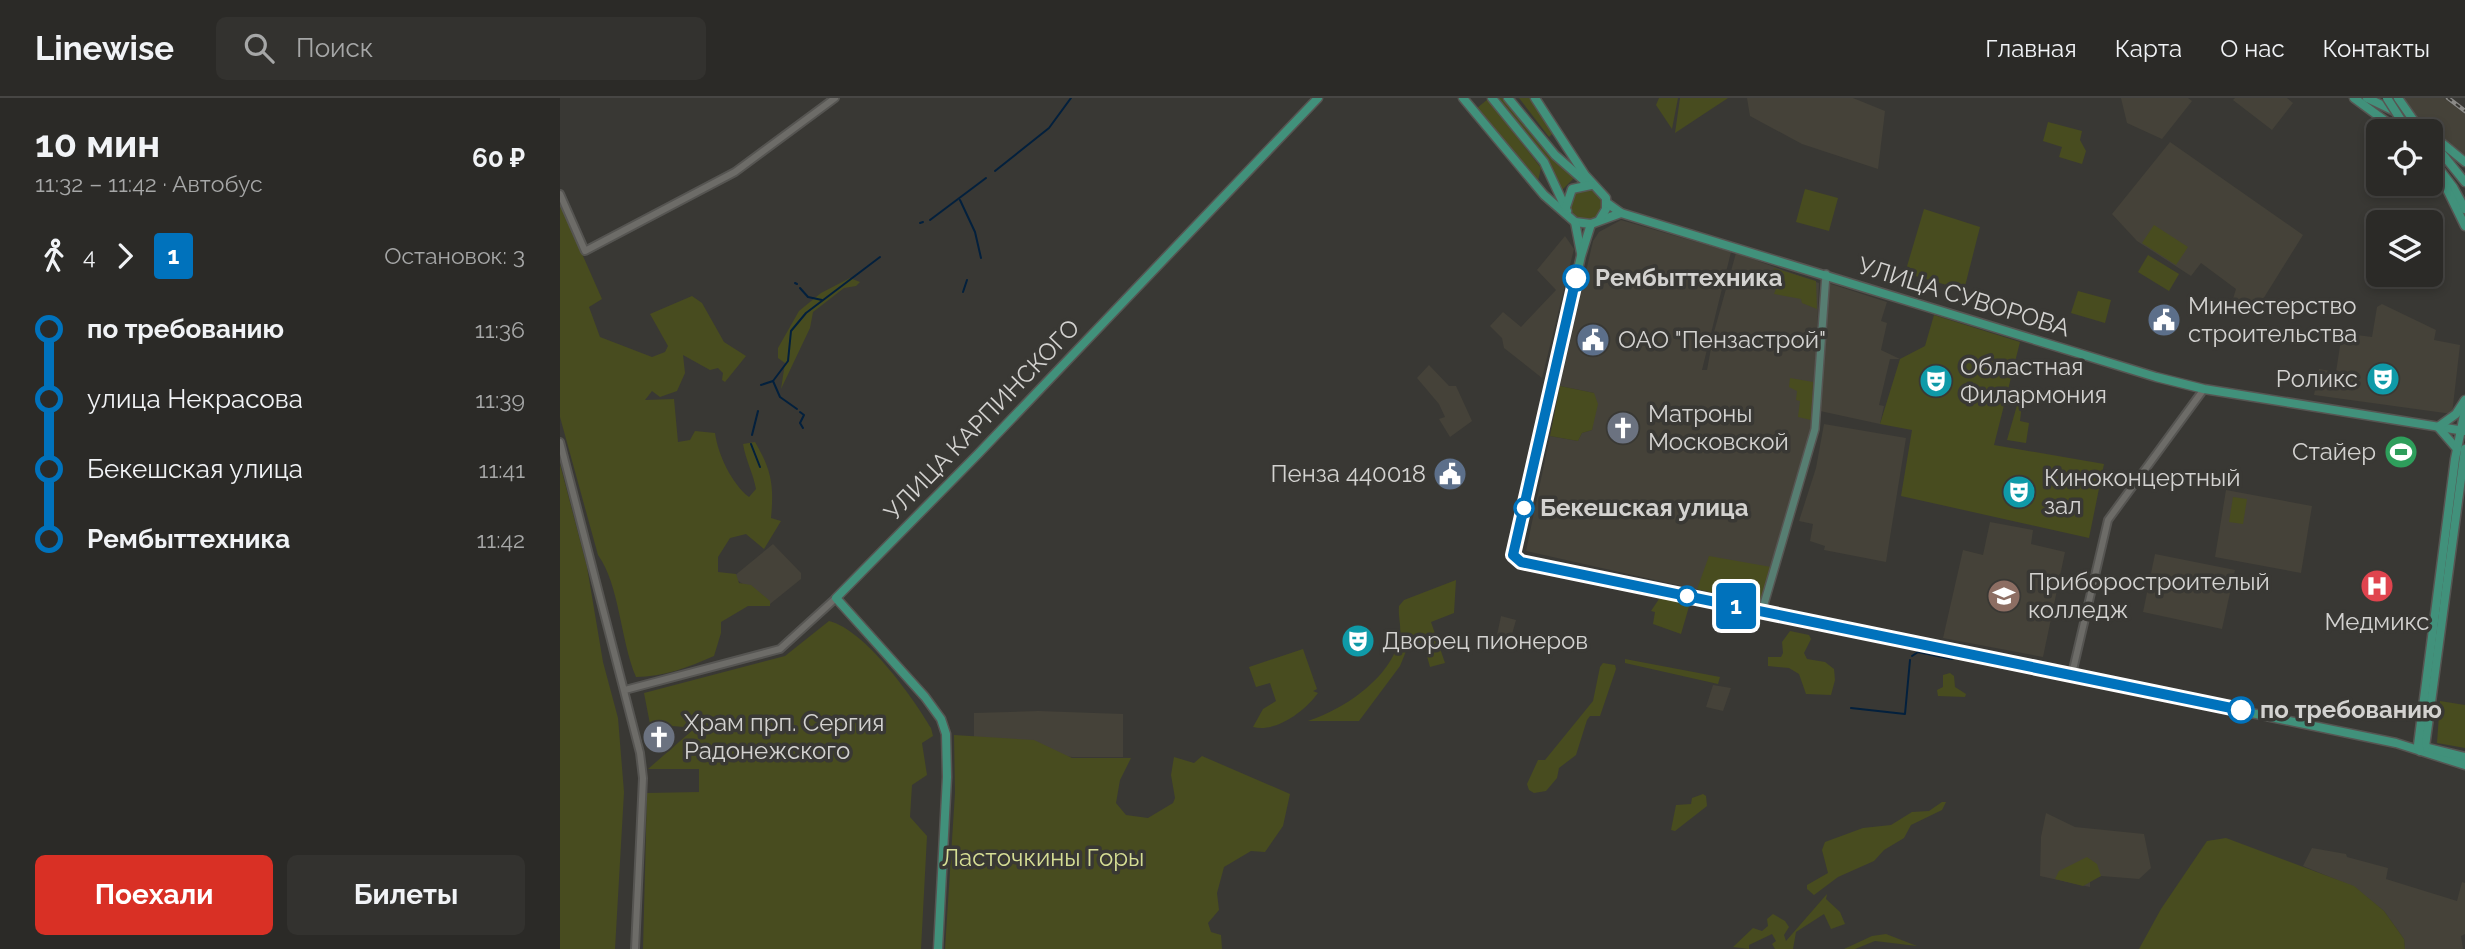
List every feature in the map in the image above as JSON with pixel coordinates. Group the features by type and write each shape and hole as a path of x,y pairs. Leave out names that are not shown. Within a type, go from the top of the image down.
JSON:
{"main road":[{"name":"УЛИЦА КАРПИНСКОГО","path":"836,598 973,459 1318,98"},
{"path":"1463,98 1544,195 1575,222 1581,256"},
{"path":"1492,98 1544,162 1568,214"},
{"path":"1508,98 1555,155 1601,190 1607,203 1604,216 1595,223 1581,256 1513,555 1521,562 2465,757"},
{"path":"1535,98 1592,185"},
{"path":"2354,98 2383,119"},
{"path":"2386,98 2400,119"},
{"path":"2398,98 2416,119"},
{"path":"2371,100 2400,119"},
{"path":"2371,100 2409,119"},
{"path":"2443,145 2465,162"},
{"path":"2443,153 2465,182"},
{"path":"2443,174 2465,209"},
{"path":"2443,181 2465,226"},
{"path":"1568,214 1568,196 1579,185 1592,185"},
{"name":"УЛИЦА СУВОРОВА","path":"1607,203 1621,213 2156,377 2204,389 2463,430"},
{"path":"1575,222 1595,223 1621,213"},
{"path":"1762,611 1815,429 1826,274"},
{"path":"2421,748 2464,458 2461,449 2438,427 2456,414 2465,400"},
{"path":"2455,521 2465,410"},
{"path":"836,598 925,697 941,719 947,744 938,949"},
{"path":"2421,748 2465,765"}],"street":[{"path":"560,194 585,251 735,172 835,98"},
{"path":"2072,674 2108,520 2204,389"},
{"path":"560,442 625,690 643,778 635,949"},
{"name":"УЛИЦА КАРПИНСКОГО","path":"625,690 780,649 836,598"}],"shaded area":[{"path":"1747,98 1853,98 1885,111 1878,169 1802,144 1750,116"},
{"path":"2121,98 2188,98 2192,101 2162,139 2127,123"},
{"path":"2287,98 2293,103 2272,130 2233,100"},
{"path":"2385,98 2444,98 2465,114 2465,156 2443,140 2443,119 2414,119"},
{"path":"2170,142 2303,235 2260,304 2249,311 2231,305 2236,289 2201,263 2191,276 2137,241 2112,214"},
{"path":"1621,220 1731,252 1702,370 1707,370 1714,332 1736,253 1819,283 1814,411 1810,442 1762,604 1526,551 1550,436 1578,441 1582,433 1592,430 1594,393 1560,386 1593,241 1599,232"},
{"path":"1565,236 1574,249 1542,378 1504,348 1502,338 1490,326 1503,312 1521,327 1556,290 1537,270"},
{"path":"1828,283 1887,302 1881,321 1887,323 1881,350 1900,359 1890,359 1879,405 1884,406 1880,424 1820,411"},
{"path":"2382,304 2436,330 2434,340 2460,345 2452,414 2314,395 2319,369 2336,372 2342,333 2372,337 2377,307"},
{"path":"1429,365 1449,386 1456,386 1472,421 1450,437 1439,419 1445,417 1439,404 1417,378"},
{"path":"1824,424 1906,438 1886,562 1824,550 1825,546 1810,541 1813,524 1799,521 1816,468"},
{"path":"2226,490 2312,506 2301,573 2215,557"},
{"name":"Приборостроителый колледж","path":"1990,522 2033,530 2031,544 2065,552 2043,657 1943,638 1963,550 1983,555"},
{"path":"773,544 801,573 801,579 770,604 733,577"},
{"path":"2155,554 2235,570 2222,629 2143,612"},
{"path":"1501,616 1516,620 1509,645 1496,640"},
{"path":"1713,685 1731,688 1723,711 1706,707"},
{"path":"1038,711 1123,714 1123,757 1072,757 974,748 974,713"},
{"path":"2046,813 2075,827 2144,834 2151,868 2139,879 2101,876 2090,881 2090,887 2040,876 2041,837"},
{"path":"2312,848 2346,854 2347,857 2388,868 2386,879 2457,901 2462,882 2465,883 2465,934 2461,936 2463,949 2405,949 2404,939 2384,911 2354,887 2303,866"}],"green space":[{"path":"1496,98 1502,98 1574,178 1561,191"},
{"path":"1519,98 1530,98 1553,133 1549,137"},
{"path":"1659,98 1678,98 1672,129 1656,105"},
{"path":"1680,98 1728,98 1675,133"},
{"path":"1488,99 1541,168 1538,181 1477,108"},
{"path":"2048,122 2082,131 2080,140 2086,151 2082,164 2059,157 2062,147 2043,141"},
{"path":"1586,188 1597,193 1602,204 1597,215 1586,220 1575,215 1570,204 1575,193"},
{"path":"1805,189 1838,198 1829,231 1796,222"},
{"path":"560,204 602,299 589,307 600,337 652,357 665,352 668,346 650,314 692,296 702,303 724,342 746,356 725,382 722,380 723,373 718,368 710,370 683,355 685,373 677,391 660,397 652,391 645,400 674,399 678,442 690,440 695,431 715,433 727,468 737,485 749,497 756,489 743,444 755,442 770,479 771,518 781,521 764,549 746,534 730,538 718,557 718,572 736,574 739,583 751,585 770,601 770,606 748,606 721,622 721,633 714,656 666,673 636,677 611,582 598,555 560,417"},
{"path":"1924,209 1980,227 1964,290 1905,273"},
{"path":"2154,225 2188,247 2176,265 2142,243"},
{"path":"2148,255 2179,274 2169,291 2138,272"},
{"path":"1774,268 1816,281 1817,309 1802,303 1801,299 1774,294 1778,283 1771,280"},
{"path":"850,278 860,282 856,286 844,288 813,312 810,328 781,389 785,363 778,358 778,348 799,311 821,293"},
{"path":"2078,291 2111,300 2105,323 2071,313"},
{"path":"1934,315 2020,342 1994,445 2104,464 2089,538 1901,496 1912,430 1880,424 1900,359 1925,346"},
{"path":"1790,378 1813,382 1811,420 1798,417 1800,401 1796,400 1797,391 1789,387"},
{"path":"1560,386 1594,393 1598,404 1592,430 1582,433 1578,441 1550,436"},
{"path":"2018,402 2022,403 2020,421 2029,423 2026,443 2007,440"},
{"path":"560,464 587,567 603,662 618,718 624,792 615,949 560,949"},
{"path":"2233,497 2247,499 2243,524 2229,522"},
{"path":"1709,556 1771,567 1762,604 1697,589"},
{"path":"1456,580 1454,613 1431,622 1445,663 1430,667 1423,642 1409,644 1400,666 1359,721 1308,721 1352,699 1379,676 1396,648 1400,630 1399,606 1404,600"},
{"path":"1661,596 1690,603 1681,634 1653,624 1655,612 1651,611"},
{"path":"829,621 843,627 872,650 900,682 931,728 933,736 922,743 927,775 912,785 910,817 927,836 921,949 643,949 647,793 699,792 699,769 648,769 695,728 650,724 644,693 785,656"},
{"path":"1790,631 1809,635 1811,639 1804,653 1807,659 1825,662 1834,669 1835,680 1831,695 1806,694 1799,674 1789,668 1768,666 1768,657 1781,657 1782,642"},
{"path":"1303,649 1317,689 1313,691 1318,693 1306,707 1280,724 1253,727 1263,709 1276,701 1270,683 1256,687 1249,667"},
{"path":"1625,659 1720,677 1718,684 1625,663"},
{"path":"1603,663 1615,665 1616,669 1600,716 1590,716 1587,720 1576,755 1559,768 1557,778 1546,791 1534,793 1529,790 1527,784 1538,760 1545,760 1593,701"},
{"path":"1950,673 1954,676 1955,687 1966,694 1965,697 1938,696 1937,690 1943,687 1943,675"},
{"path":"2440,701 2465,705 2465,748 2437,743"},
{"name":"Ласточкины Горы","path":"954,735 1034,740 1072,758 1131,758 1120,780 1116,803 1126,815 1148,818 1173,803 1175,798 1171,775 1174,757 1194,763 1202,756 1290,794 1283,826 1265,852 1251,851 1224,867 1217,893 1219,910 1208,923 1211,932 1221,935 1222,949 945,949 955,793"},
{"path":"1703,794 1706,796 1707,806 1675,831 1671,830 1676,805 1691,804 1692,798"},
{"path":"1946,802 1942,810 1911,825 1904,838 1884,850 1874,861 1838,877 1814,895 1807,889 1807,885 1828,873 1822,850 1825,842 1863,828 1891,825 1912,812 1929,811"},
{"path":"2226,838 2354,886 2384,911 2404,939 2405,949 2139,949 2161,909 2207,841"},
{"path":"2087,857 2097,864 2101,876 2083,886 2055,879 2059,871"},
{"path":"1827,894 1826,899 1840,912 1845,924 1831,929 1824,914 1796,932 1793,949 1775,949 1772,944 1776,941 1772,934 1749,945 1749,949 1733,947 1753,928 1762,931 1768,926 1767,919 1773,914 1785,921 1789,927 1784,935 1786,941"},
{"path":"1886,934 1917,946 1875,941 1855,949 1844,949 1872,936"}],"waterway":[{"path":"995,171 1049,128 1071,98"},
{"path":"930,220 986,178"},
{"path":"960,200 975,232 981,258"},
{"path":"797,409 780,397 773,381 788,361 791,331 806,313 880,257"},
{"path":"963,292 967,280"},
{"path":"800,288 808,297 822,300"},
{"path":"761,385 773,381"},
{"path":"752,435 758,411"},
{"path":"800,412 804,415 800,423 803,428"},
{"path":"751,444 760,467"},
{"path":"1912,656 1918,652 1952,659"},
{"path":"1851,708 1905,714 1910,660"}],"railway":[{"path":"2448,98 2465,111"}],"bus line":[{"name":"1","path":"1576,278 1513,555 1521,562 2241,710"}],"place":[{"name":"Рембыттехника","path":"1576,278"},
{"name":"Минестерство строительства","path":"2164,320"},
{"name":"ОАО \"Пензастрой\"","path":"1593,340"},
{"name":"Роликс","path":"2383,379"},
{"name":"Областная Филармония","path":"1936,381"},
{"name":"Матроны Московской","path":"1623,428"},
{"name":"Стайер","path":"2401,452"},
{"name":"Пенза 440018","path":"1450,474"},
{"name":"Киноконцертный зал","path":"2019,492"},
{"name":"Бекешская улица","path":"1524,508"},
{"name":"Медмикс","path":"2377,586"},
{"name":"Приборостроителый колледж","path":"2004,596"},
{"name":"Дворец пионеров","path":"1358,641"},
{"name":"по требованию","path":"2241,710"},
{"name":"Храм прп. Сергия Радонежского","path":"659,737"}]}
